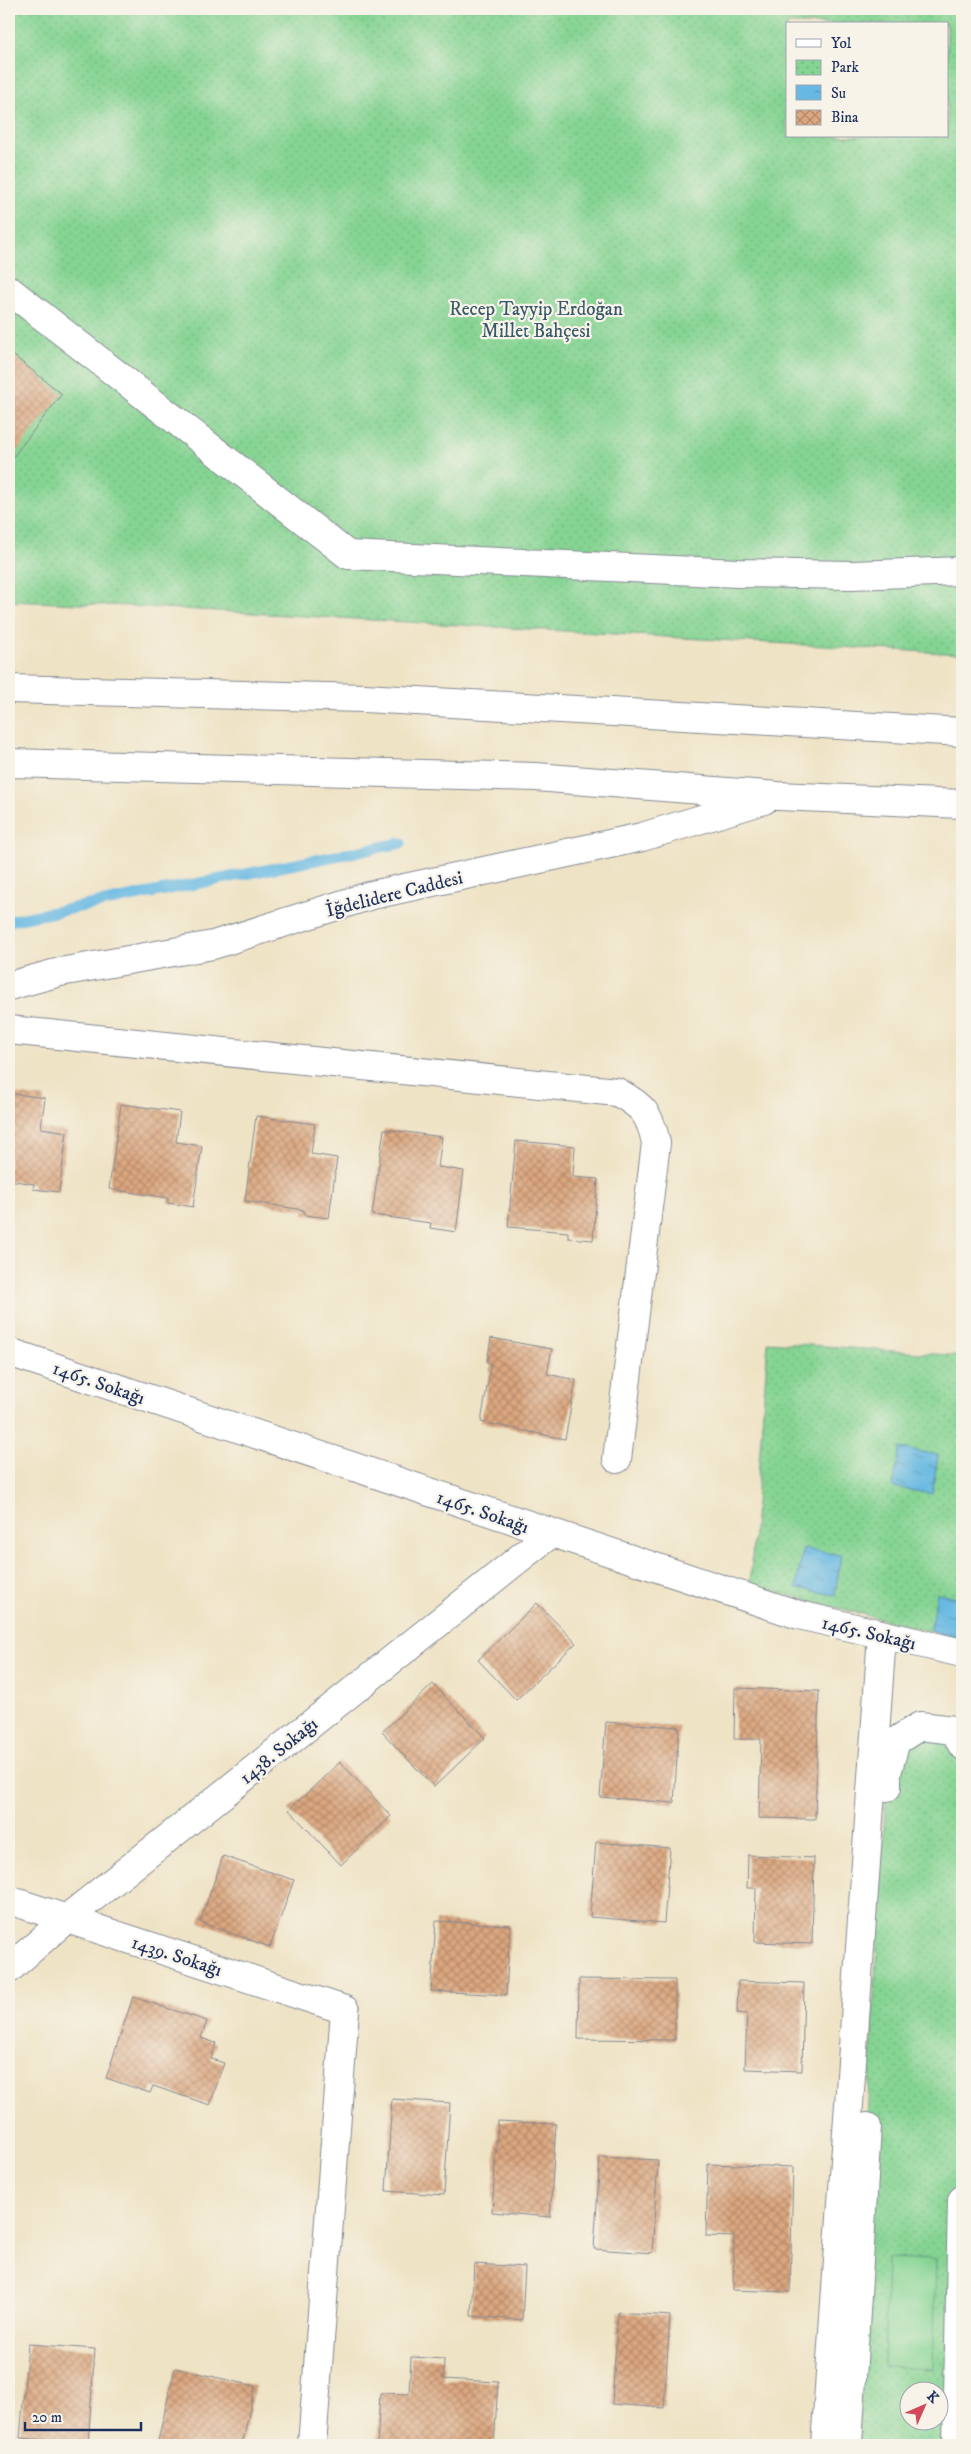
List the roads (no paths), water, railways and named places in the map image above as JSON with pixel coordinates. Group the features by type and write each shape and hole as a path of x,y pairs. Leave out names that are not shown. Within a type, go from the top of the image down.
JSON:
{"street":[{"path":"9,290 348,555 738,573 852,575 962,571"},
{"path":"9,689 364,698 962,732"},
{"path":"9,763 536,777 778,796 962,804"},
{"name":"İğdelidere Caddesi","path":"9,986 60,972 213,945 372,895 642,837 778,796"},
{"path":"9,1030 617,1092 634,1102 651,1120 656,1143 617,1459"},
{"name":"1465. Sokağı","path":"9,1352 798,1616 962,1653"},
{"name":"1438. Sokağı","path":"9,1969 66,1919 550,1534"},
{"path":"826,2445 882,1635"},
{"path":"848,2445 887,1773 896,1741 920,1726 954,1730 962,1745"},
{"name":"1439. Sokağı","path":"9,1900 345,2010 312,2445"},
{"path":"957,2445 962,2200"}],"water":[{"path":"900,1448 938,1455 932,1494 893,1487"},
{"path":"803,1549 841,1555 835,1595 796,1588"},
{"path":"937,1593 962,1598 962,1637 930,1632"}],"waterway":[{"path":"9,921 401,843"}],"park label":[{"name":"Recep Tayyip Erdoğan Millet Bahçesi","path":"536,319"}]}
